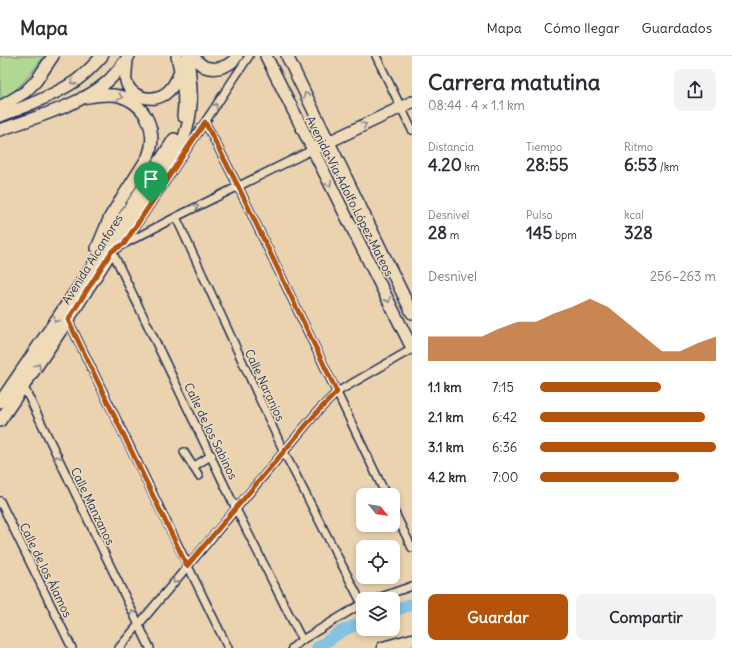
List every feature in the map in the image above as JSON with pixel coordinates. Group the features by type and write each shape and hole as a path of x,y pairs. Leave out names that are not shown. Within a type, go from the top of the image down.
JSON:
{"main road":[{"path":"0,107 25,92 39,76 53,56"},
{"path":"0,116 59,91 77,80 102,56"},
{"name":"Avenida Alcanfores","path":"0,422 68,320 184,137 192,109 188,56"},
{"path":"193,56 204,66 212,68 222,67 231,63 237,56"},
{"name":"Avenida Via Adolfo López Mateos","path":"266,56 412,348"},
{"name":"Avenida Via Adolfo López Mateos","path":"287,56 412,313"},
{"path":"128,57 126,81 130,89 144,98 156,98 165,94 170,89 179,63"},
{"path":"0,130 68,105 82,98 107,82 128,57"},
{"name":"Avenida Alcanfores","path":"0,402 86,276 177,134 182,122 184,108 179,63"},
{"path":"82,98 105,95 118,96 127,99 144,114 152,131 151,150 148,157 110,217 86,276"},
{"path":"312,150 412,102"},
{"path":"397,281 412,307"},
{"path":"383,648 412,640"}],"street":[{"name":"Avenida Alcanfores","path":"124,244 249,56"},
{"path":"376,56 412,130"},
{"path":"205,122 238,186 383,488"},
{"path":"112,251 176,217 312,150"},
{"name":"Calle Naranjos","path":"176,217 284,452 356,592"},
{"name":"Calle de los Sabinos","path":"112,251 212,455 236,509 302,640"},
{"path":"68,320 228,648"},
{"path":"119,648 318,411 337,392 412,348"},
{"name":"Calle Manzanos","path":"21,372 23,388 150,648"},
{"path":"184,452 199,476"},
{"path":"193,467 212,455"},
{"name":"Calle de los Álamos","path":"0,501 72,648"},
{"path":"400,523 412,548"},
{"path":"395,592 412,586"},
{"path":"292,648 302,640 356,607"}],"green space":[{"path":"0,56 44,56 30,75 13,92 0,100"}],"waterway":[{"path":"400,608 412,604"},
{"path":"317,648 342,631 356,625"}],"route":[{"path":"205,122 238,186 337,392 318,411 187,566 68,320 112,251 124,244 151,203 205,122"}]}
